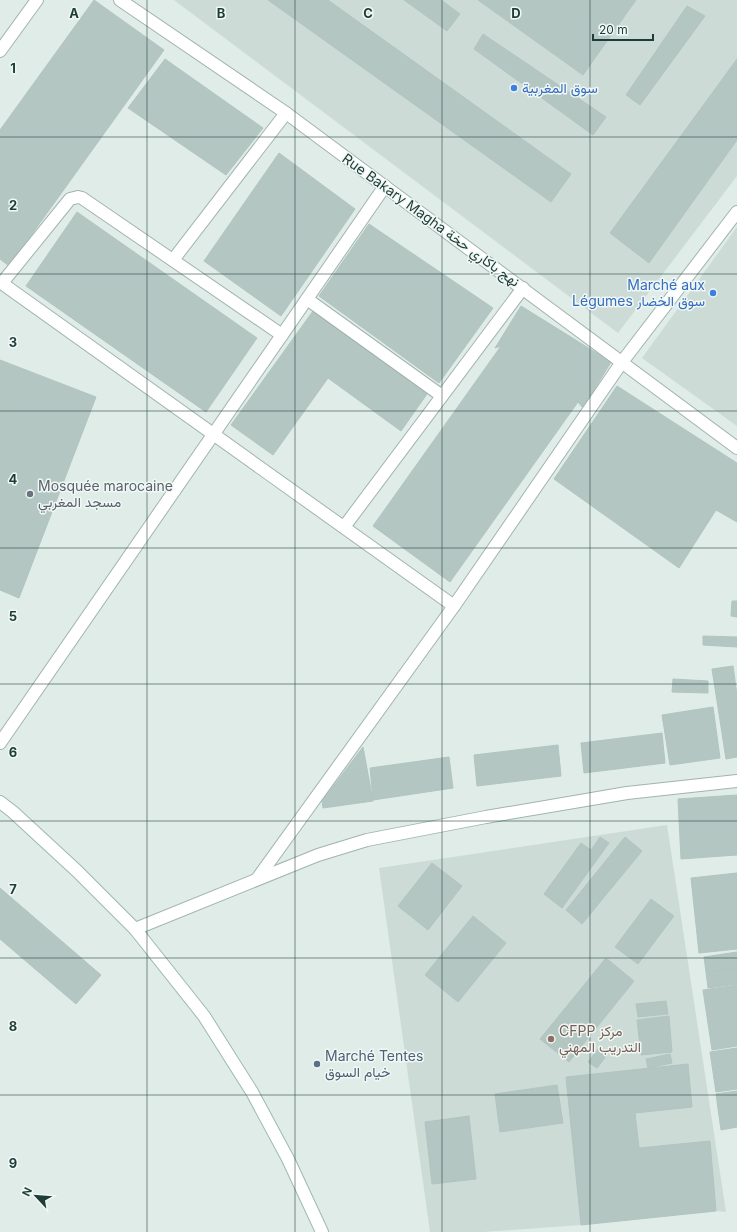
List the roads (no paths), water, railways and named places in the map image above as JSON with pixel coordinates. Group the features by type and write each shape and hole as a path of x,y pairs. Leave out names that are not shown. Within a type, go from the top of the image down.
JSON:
{"street":[{"path":"0,51 37,0"},
{"name":"Rue Bakary Magha نهج باكاري حخة","path":"120,0 286,113 737,448"},
{"path":"173,260 286,113"},
{"path":"0,743 385,186"},
{"path":"282,335 82,198 78,197 70,199 1,282 454,606"},
{"path":"257,879 454,606 622,362 737,212"},
{"path":"344,528 523,288"},
{"path":"307,299 442,396"},
{"path":"135,929 318,854 367,840 486,817 627,793 737,780"},
{"path":"0,802 13,812 77,871 135,929 204,1016 252,1092 288,1159 322,1232"}],"place":[{"name":"سوق المغربية","path":"514,88"},
{"name":"Marché aux Légumes سوق الخضار","path":"713,293"},
{"name":"Mosquée marocaine مسجد المغربي","path":"30,494"},
{"name":"CFPP مركز التدريب المهني","path":"551,1039"},
{"name":"Marché Tentes خيام السوق","path":"317,1064"}]}
